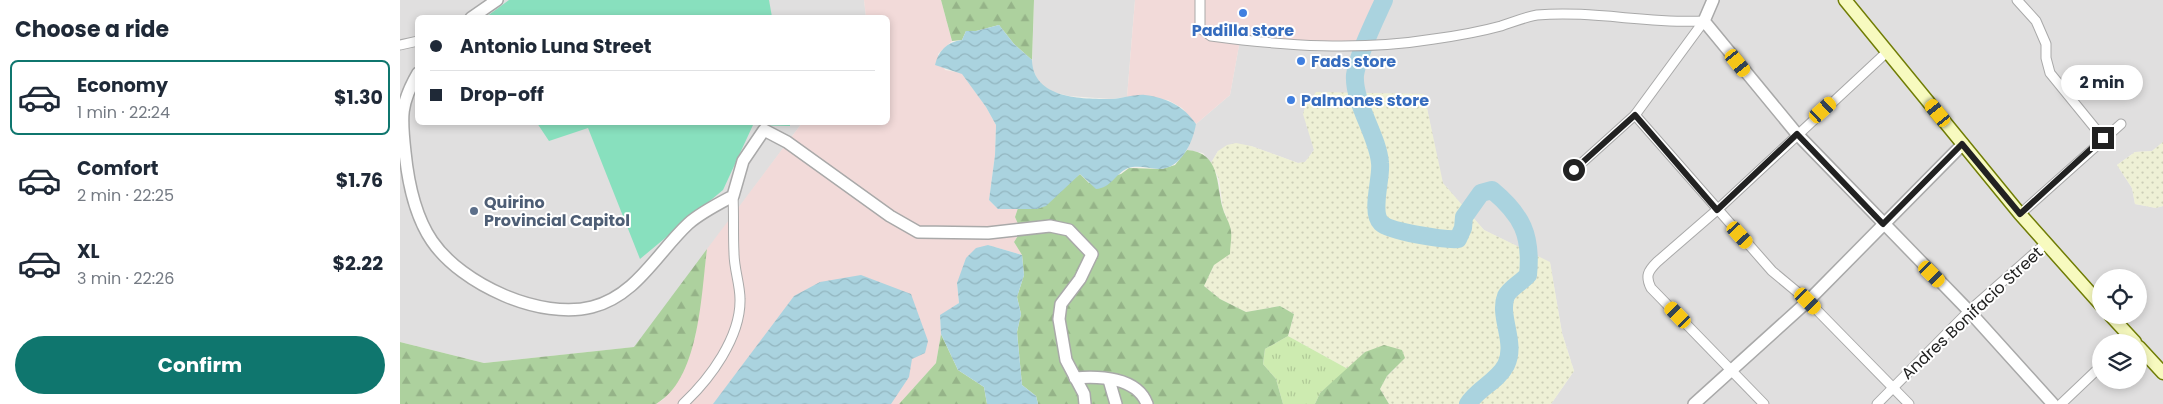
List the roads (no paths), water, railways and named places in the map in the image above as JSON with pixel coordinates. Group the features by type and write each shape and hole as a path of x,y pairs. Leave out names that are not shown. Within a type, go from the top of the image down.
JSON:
{"main road":[{"path":"1845,0 2045,244 2092,295"},
{"path":"2118,324 2126,334"},
{"path":"2147,356 2163,373"}],"street":[{"path":"476,15 497,0"},
{"path":"1200,0 1200,28 1211,36 1246,41 1354,46 1382,47 1479,31 1537,15 1637,18 1671,22 1704,21"},
{"path":"1574,170 1635,115 1704,21 1713,0"},
{"path":"2017,0 2036,21 2046,44 2046,58 2050,73 2103,138"},
{"path":"1704,21 1797,134 1969,311 2053,404"},
{"path":"400,45 415,42"},
{"path":"1764,404 1651,288 1647,276 1652,267 1717,210 1888,51"},
{"path":"415,78 407,91 401,114 409,184 420,219 432,241 454,264 492,290 506,296 542,308 560,310 591,307 614,300 652,265 690,222 733,196"},
{"path":"1635,115 1772,271 1808,301 1909,404"},
{"path":"2020,214 2103,138 2121,124"},
{"path":"683,404 710,372 725,349 739,314 740,298 734,254 733,196 743,161 764,130 787,142 890,216 918,232 988,233 1050,226 1069,230 1092,254 1080,279 1060,304 1059,318 1066,360 1084,394 1085,404"},
{"path":"1694,404 1808,301 1962,144"},
{"name":"Andres Bonifacio Street","path":"1877,404 1969,311 2045,244"},
{"path":"2061,404 2092,375"},
{"path":"1075,378 1109,380 1133,386 1139,391 1147,404"},
{"path":"1109,380 1116,404"}],"water":[{"path":"999,25 1014,44 1032,60 1034,73 1041,83 1050,89 1061,94 1087,98 1115,99 1145,95 1161,98 1186,112 1196,124 1189,146 1180,160 1167,168 1128,168 1106,186 1096,189 1080,174 1046,206 1037,209 998,209 989,200 995,155 996,125 986,107 962,74 935,65 941,51 948,45 962,40 966,31 976,31"},
{"path":"988,245 1022,255 1024,275 1017,297 1021,314 1017,332 1022,385 1036,396 1038,404 987,404 984,387 958,370 941,334 940,315 959,303 957,283 966,258 976,248"},
{"path":"861,275 911,294 928,341 925,353 912,359 909,377 891,404 713,404 794,296 820,282"}],"waterway":[{"path":"1384,0 1363,47 1355,75 1358,96 1375,142 1380,163 1376,203 1378,218 1386,226 1406,232 1430,237 1458,239 1463,228 1464,217 1481,193 1492,190 1518,217 1526,237 1529,261 1528,275 1508,293 1504,304 1510,348 1509,357 1498,376 1472,398 1468,404"}],"place":[{"name":"Padilla store","path":"1243,13"},
{"name":"Fads store","path":"1301,61"},
{"name":"Palmones store","path":"1291,100"},
{"name":"Quirino Provincial Capitol","path":"474,211"}]}
